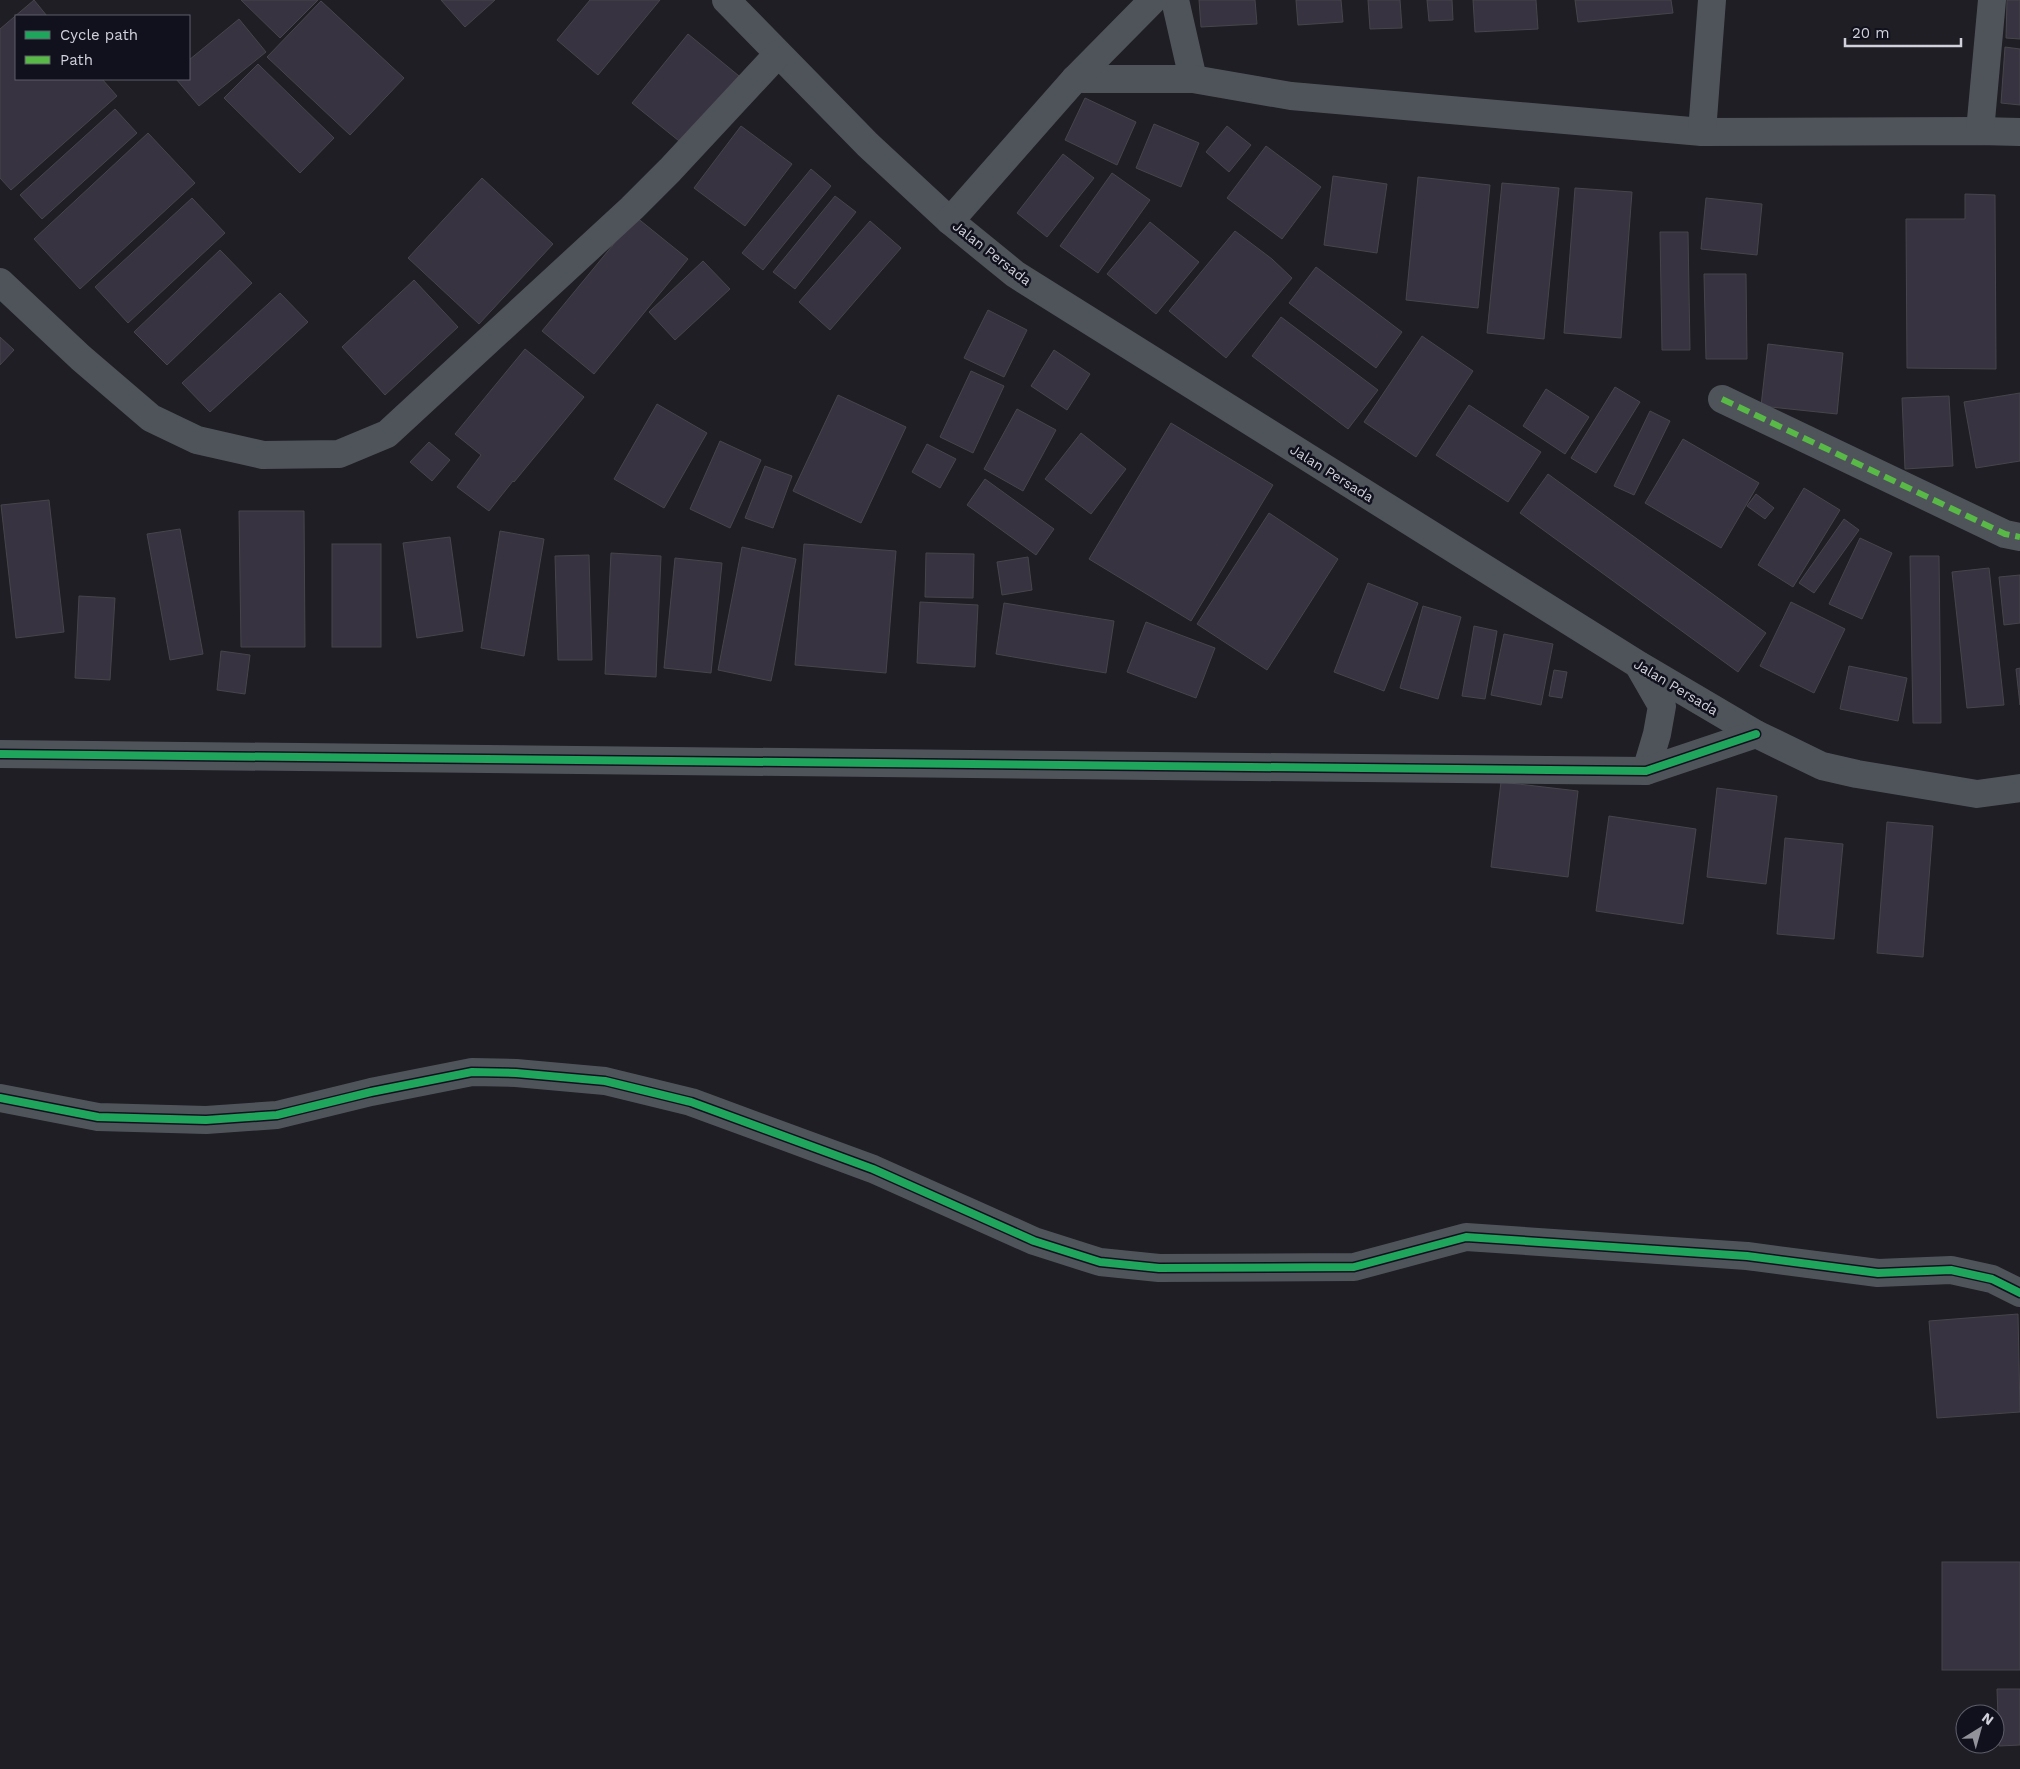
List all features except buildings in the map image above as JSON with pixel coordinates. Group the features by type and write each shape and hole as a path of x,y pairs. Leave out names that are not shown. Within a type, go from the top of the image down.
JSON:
{"street":[{"name":"Jalan Persada","path":"726,0 868,145 950,220 1014,274 1639,665 1756,734 1822,766 1857,774 1977,794 2020,788"},
{"path":"950,220 1075,79 1153,0"},
{"path":"1175,0 1193,79"},
{"path":"1702,132 1712,0"},
{"path":"1980,130 1992,0"},
{"path":"0,282 81,358 151,418 197,440 263,456 339,454 387,434 632,208 778,54"},
{"path":"1075,79 1193,79 1291,96 1702,132 1980,130 2020,132"},
{"path":"1722,399 2005,534 2020,538"},
{"path":"1639,665 1662,706 1657,734 1646,771"},
{"path":"0,754 1646,771 1756,734"},
{"path":"0,1098 98,1117 206,1120 277,1115 371,1092 472,1072 516,1073 605,1081 690,1102 873,1169 1034,1241 1100,1262 1159,1268 1354,1267 1466,1237 1747,1256 1878,1273 1951,1270 1992,1280 2020,1293"}],"marked path":[{"path":"1722,399 2005,534 2020,537"}],"cycle path":[{"path":"0,754 1646,771 1756,734"},
{"path":"0,1098 98,1117 206,1120 277,1115 371,1092 472,1072 516,1073 605,1081 691,1102 873,1169 1034,1241 1100,1262 1159,1268 1354,1267 1466,1237 1747,1256 1878,1273 1951,1270 1992,1279 2020,1293"}]}
